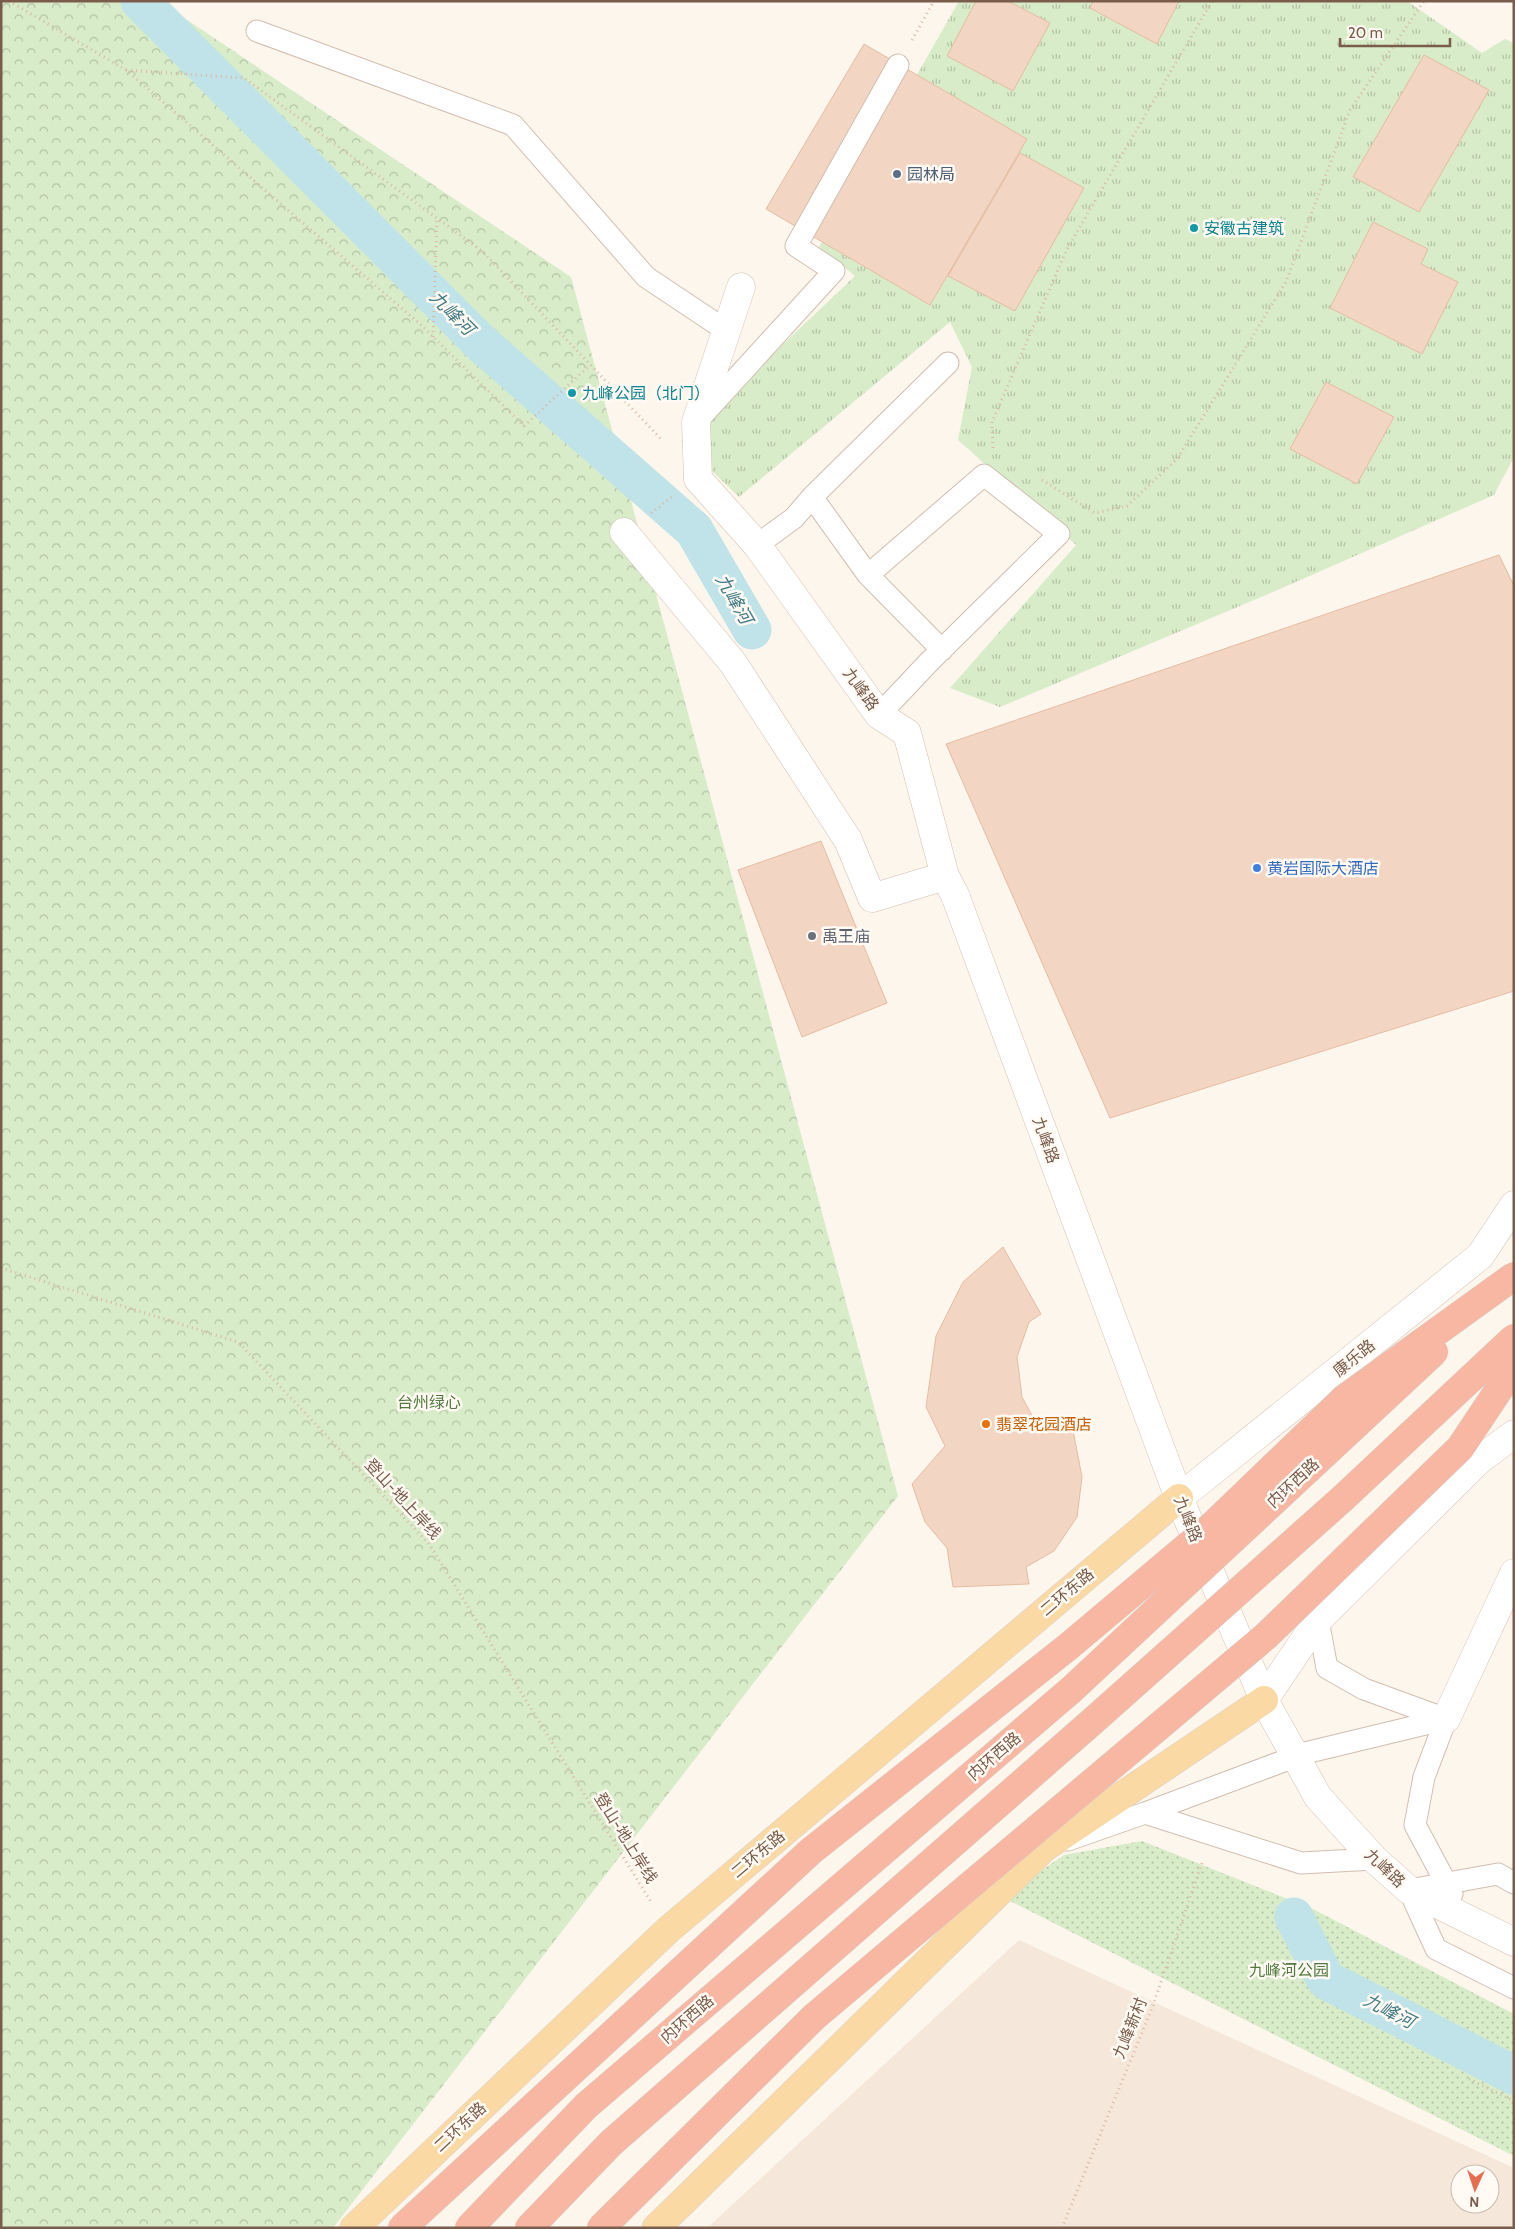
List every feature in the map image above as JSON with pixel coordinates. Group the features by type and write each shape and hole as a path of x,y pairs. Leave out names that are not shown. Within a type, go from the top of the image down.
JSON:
{"highway":[{"path":"402,2228 811,1851 1069,1646 1214,1524 1345,1398 1514,1277"},
{"name":"内环西路","path":"469,2228 586,2106 1070,1690 1514,1277"},
{"path":"529,2228 611,2143 1079,1733 1342,1499 1514,1338"},
{"path":"601,2228 814,2017 1266,1636 1460,1448 1514,1367"}],"main road":[{"name":"二环东路","path":"354,2228 668,1930 1179,1498"},
{"path":"656,2228 1044,1848 1264,1700"}],"street":[{"path":"698,479 696,422 741,287"},
{"name":"九峰路","path":"698,479 757,545 879,715 907,733 945,876 956,895 1179,1498 1264,1700 1295,1757 1318,1797 1374,1859 1409,1890 1514,1942"},
{"path":"624,532 733,663 848,840 872,898 945,876"},
{"name":"康乐路","path":"1179,1498 1480,1256 1514,1205"},
{"path":"1264,1700 1318,1620 1478,1461 1514,1434"},
{"path":"1446,1718 1514,1573"}],"lane":[{"path":"256,31 513,125 646,277 727,331"},
{"path":"696,422 834,271 796,246 898,65"},
{"path":"757,545 794,518 812,497 948,363"},
{"path":"868,575 984,475 1059,534 879,715"},
{"path":"812,497 868,575 942,650"},
{"path":"1318,1620 1327,1668 1364,1689 1446,1718"},
{"path":"1044,1848 1145,1813 1295,1757 1446,1718"},
{"path":"1446,1718 1424,1777 1415,1825 1464,1917"},
{"path":"1145,1813 1300,1863 1374,1859"},
{"path":"1514,1883 1498,1874 1409,1890 1436,1949 1514,1988"}],"path":[{"path":"9,1 126,70 433,336 524,426 590,365"},
{"path":"898,65 934,1"},
{"path":"1001,454 993,449 992,422 1067,249 1212,1"},
{"path":"1040,478 1095,513 1127,506 1177,459 1286,282 1350,110 1424,1"},
{"path":"126,70 244,78 482,251 698,479 624,532"},
{"path":"433,336 437,218"},
{"name":"登山-地上岸线","path":"1,1268 238,1342 429,1544 668,1930"},
{"name":"九峰新村","path":"1062,2228 1152,2008 1200,1866 1217,1837"},
{"path":"1468,2079 1514,2101"}],"shaded area":[{"path":"1019,1940 1514,2168 1514,2228 707,2228"}],"green space":[{"name":"台州绿心","path":"1,1 159,1 571,277 898,1496 333,2228 1,2228"},
{"path":"959,1 1407,1 1482,53 1505,39 1514,43 1514,457 1494,495 1273,592 1000,707 950,688 1076,545 958,440 972,367 950,322 739,497 681,441 855,276 819,247"},
{"name":"九峰河公园","path":"1142,1841 1313,1909 1514,2014 1514,2156 1002,1897 1064,1855"}],"building":[{"path":"976,1 1008,1 1050,23 1013,91 947,56"},
{"path":"1093,1 1179,1 1157,44 1090,8"},
{"name":"园林局","path":"864,44 1027,139 930,305 766,209"},
{"path":"1424,55 1489,90 1419,212 1353,177"},
{"path":"1020,153 1084,188 1015,311 948,276"},
{"path":"1373,222 1428,249 1421,264 1458,282 1422,354 1330,308"},
{"path":"1326,382 1394,417 1357,484 1290,449"},
{"name":"黄岩国际大酒店","path":"1499,555 1514,586 1514,991 1110,1118 946,744"},
{"name":"禹王庙","path":"821,841 887,1003 802,1037 738,870"},
{"name":"翡翠花园酒店","path":"1003,1247 1041,1314 1029,1322 1017,1357 1022,1397 1042,1434 1070,1415 1082,1477 1077,1517 1054,1551 1026,1567 1029,1584 953,1587 947,1548 925,1522 912,1484 945,1446 926,1407 936,1336 963,1282"}],"waterway":[{"name":"九峰河","path":"140,1 481,343 694,530 752,630"},
{"name":"九峰河","path":"1294,1917 1326,1980 1514,2075"}],"place":[{"name":"园林局","path":"897,174"},
{"name":"安徽古建筑","path":"1194,228"},
{"name":"九峰公园（北门）","path":"572,393"},
{"name":"黄岩国际大酒店","path":"1257,868"},
{"name":"禹王庙","path":"812,936"},
{"name":"翡翠花园酒店","path":"986,1424"}]}
